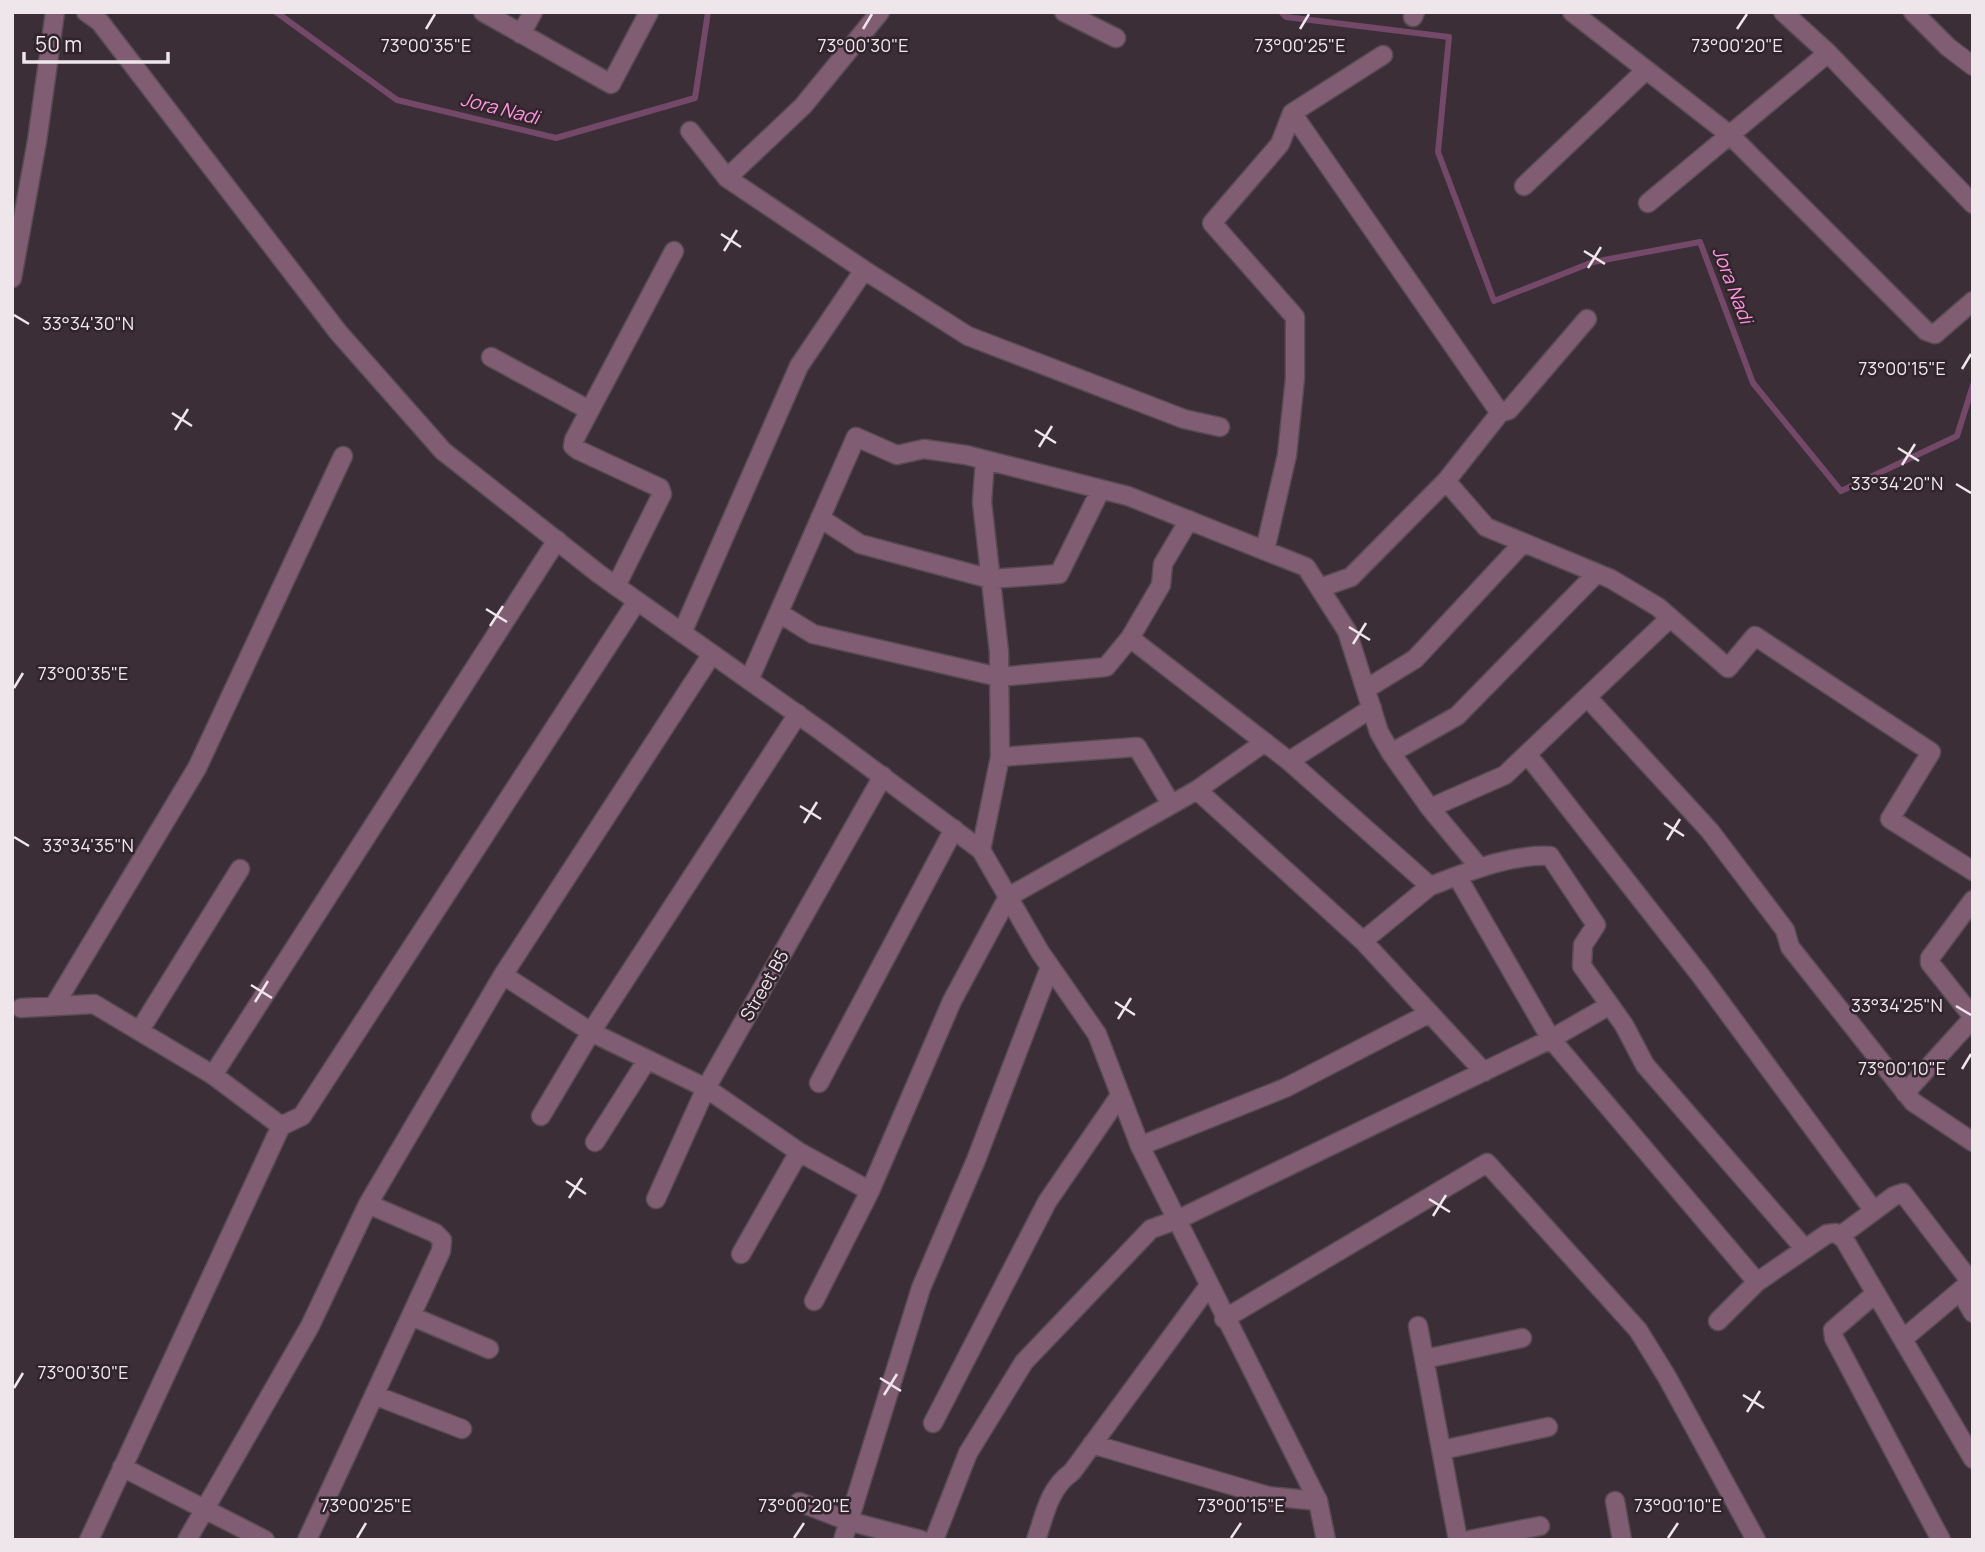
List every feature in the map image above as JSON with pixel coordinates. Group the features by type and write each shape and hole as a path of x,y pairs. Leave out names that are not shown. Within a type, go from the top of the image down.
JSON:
{"street":[{"path":"12,278 37,141 55,12"},
{"path":"86,12 100,22 338,332 443,451 616,586 798,714 981,850 1050,967 1097,1034 1140,1146 1179,1219 1224,1319 1318,1501 1326,1540"},
{"path":"483,12 611,84 649,12"},
{"path":"521,34 533,12"},
{"path":"727,178 803,106 880,12"},
{"path":"1064,12 1116,38"},
{"path":"1572,12 1730,135 1926,331 1935,334 1973,301"},
{"path":"1783,12 1828,53 1973,204"},
{"path":"1913,12 1948,47 1973,66"},
{"path":"1648,203 1828,53"},
{"path":"1265,550 1287,455 1295,378 1295,317 1212,223 1280,144 1292,113 1383,55"},
{"path":"1524,186 1646,70"},
{"path":"1292,113 1500,413"},
{"path":"690,131 727,178 968,336 1184,419 1220,427"},
{"path":"616,586 662,494 660,488 573,446 589,410 674,251"},
{"path":"682,633 799,366 864,270"},
{"path":"1320,588 1351,577 1446,481 1500,413 1508,410 1587,319"},
{"path":"491,358 589,410"},
{"path":"749,680 856,437 897,455 924,449 985,460 1101,489 1128,496 1307,567 1347,631 1379,732 1391,753 1430,808 1480,868"},
{"path":"54,1006 197,768 343,456"},
{"path":"981,850 1000,757 999,677 982,502 985,460"},
{"path":"1446,481 1486,527 1596,574 1658,607 1728,668 1755,636 1931,752 1890,819 1973,871"},
{"path":"820,518 860,544 990,579 1059,575 1101,489"},
{"path":"779,612 813,634 999,677 1106,667 1130,638 1161,585 1163,564 1189,520"},
{"path":"213,1075 557,540"},
{"path":"1366,689 1415,659 1523,542"},
{"path":"1391,753 1457,716 1596,574"},
{"path":"89,1540 281,1126 302,1116 637,601"},
{"path":"1430,808 1506,775 1670,618"},
{"path":"1130,638 1289,761 1430,886"},
{"path":"187,1540 310,1326 368,1204 503,975 712,654"},
{"path":"1587,697 1710,831 1785,930 1790,947 1905,1093 1913,1102 1973,1142"},
{"path":"1289,761 1372,708"},
{"path":"541,1116 591,1032 798,714"},
{"path":"814,1301 870,1191 952,1001 1009,897 1197,790 1265,742"},
{"path":"1000,757 1137,747 1171,804"},
{"path":"1527,754 1701,976 1874,1211"},
{"name":"Street B5","path":"656,1199 706,1088 883,776"},
{"path":"1197,790 1363,941 1484,1072"},
{"path":"819,1083 954,829"},
{"path":"1363,941 1430,886 1480,868 1527,857 1550,856 1596,925 1583,945 1582,966 1610,1005 1653,1075 1805,1249"},
{"path":"140,1030 240,869"},
{"path":"1457,876 1551,1039 1757,1282"},
{"path":"1905,1093 1973,1018 1930,963 1930,958 1973,900"},
{"path":"843,1540 921,1288 976,1160 1050,967"},
{"path":"503,975 591,1032 706,1088 799,1152 870,1191"},
{"path":"21,1008 94,1004 213,1075 281,1126"},
{"path":"934,1540 968,1454 1024,1363 1151,1229 1179,1219 1484,1072 1551,1039 1610,1005"},
{"path":"1140,1146 1285,1088 1430,1013"},
{"path":"595,1142 647,1060"},
{"path":"933,1423 1047,1202 1119,1097"},
{"path":"741,1254 799,1152"},
{"path":"1224,1319 1488,1163 1638,1330 1667,1377 1756,1540"},
{"path":"1718,1321 1757,1282 1827,1234 1840,1236 1894,1196 1907,1195 1968,1284 1973,1313"},
{"path":"307,1540 441,1251 442,1240 435,1233 368,1204"},
{"path":"1840,1236 1973,1459"},
{"path":"1903,1339 1968,1284"},
{"path":"1036,1540 1050,1496 1060,1480 1072,1472 1208,1287"},
{"path":"1876,1293 1833,1330 1833,1338 1941,1540"},
{"path":"411,1316 489,1349"},
{"path":"1418,1326 1458,1540"},
{"path":"1425,1359 1522,1338"},
{"path":"374,1395 462,1429"},
{"path":"1442,1450 1548,1427"},
{"path":"1093,1444 1268,1496 1318,1501"},
{"path":"121,1467 265,1540"},
{"path":"1615,1501 1622,1540"},
{"path":"799,1502 848,1521 921,1540"},
{"path":"1469,1540 1540,1526"}],"waterway":[{"name":"Jora Nadi","path":"276,12 397,100 556,138 695,98 708,12"},
{"name":"Jora Nadi","path":"1281,12 1286,17 1449,37 1438,152 1494,301 1593,262 1700,242 1753,383 1841,491 1957,436 1973,385"}]}
